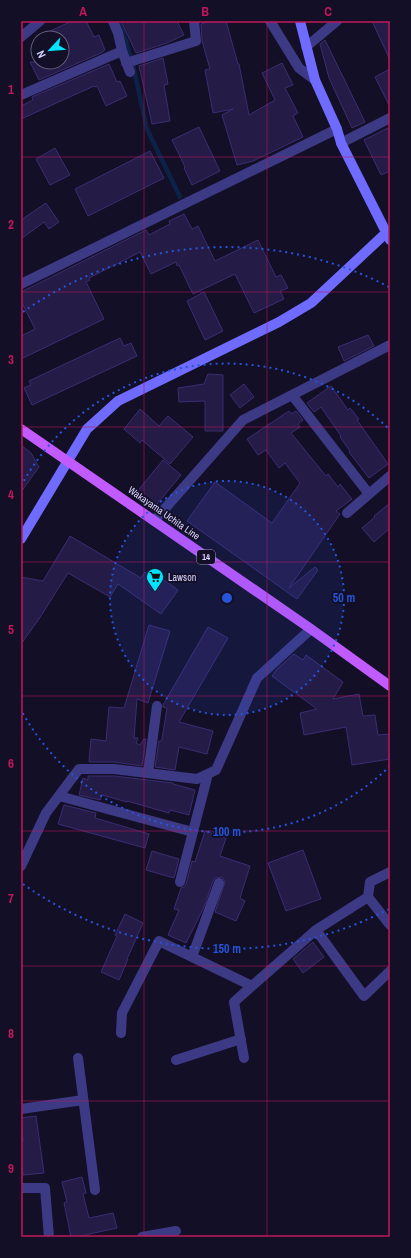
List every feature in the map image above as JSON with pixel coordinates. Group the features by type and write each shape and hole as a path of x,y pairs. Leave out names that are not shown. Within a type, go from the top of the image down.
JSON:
{"main road":[{"name":"Wakayama Uchita Line","path":"21,429 311,629 390,686"}],"street":[{"path":"21,37 40,21"},
{"path":"113,21 128,68 196,41 195,21"},
{"path":"270,21 299,68 315,80"},
{"path":"21,539 67,460 87,429 118,401 279,322 311,303 388,237 342,143 315,80 300,21"},
{"path":"306,47 337,21"},
{"path":"21,95 122,51"},
{"path":"342,143 390,118"},
{"path":"21,284 337,129"},
{"path":"154,521 243,420 390,345"},
{"path":"292,395 369,494"},
{"path":"347,512 390,476"},
{"path":"21,866 46,813 79,769 114,770 197,779 216,770 257,678 311,629"},
{"path":"148,774 157,706"},
{"path":"180,882 208,774"},
{"path":"59,796 193,832"},
{"path":"390,872 370,882 368,897 390,925"},
{"path":"192,957 219,883"},
{"path":"244,1058 234,1002 316,930 368,897"},
{"path":"316,930 364,996 390,972"},
{"path":"121,1033 122,1013 159,941 252,986"},
{"path":"176,1060 241,1039"},
{"path":"78,1058 95,1190"},
{"path":"21,1108 83,1100"},
{"path":"21,1188 45,1188 49,1237"},
{"path":"142,1237 157,1236 176,1231"}],"building":[{"path":"72,21 86,21 94,37 99,35 105,50 70,66 70,30 52,30"},
{"path":"121,21 177,21 184,35 167,43 136,53"},
{"path":"210,21 226,21 239,64 249,115 275,100 262,73 282,63 293,85 285,88 298,113 293,116 303,137 253,161 237,165 222,115 233,109 213,113 205,70 210,69 202,41 201,24"},
{"path":"372,21 390,21 390,60"},
{"path":"325,40 365,122 352,128 329,78 320,44"},
{"path":"163,58 168,84 164,85 170,121 152,124 139,66"},
{"path":"109,64 117,82 120,81 127,96 106,106 97,86 94,86 21,119 21,106 33,100 32,97"},
{"path":"390,69 390,107 375,77"},
{"path":"34,70 62,70 39,80"},
{"path":"199,127 220,171 192,185 172,140"},
{"path":"390,127 390,171 381,175 364,140"},
{"path":"55,148 70,175 50,185 36,159"},
{"path":"150,151 164,178 88,216 75,189"},
{"path":"46,203 59,222 49,229 44,222 21,239 21,220"},
{"path":"184,214 192,229 198,226 215,261 258,240 276,277 281,275 288,288 280,291 284,299 254,313 235,274 193,294 179,265 177,266 176,262 151,274 140,252 89,278 90,280 86,282 104,319 21,359 21,336 35,329 21,301 21,292 146,230 149,235 170,224 169,221"},
{"path":"204,292 223,331 205,340 187,301"},
{"path":"368,335 374,346 344,361 338,347"},
{"path":"120,338 124,346 131,343 137,356 32,405 24,388 31,385 29,381"},
{"path":"208,374 223,375 223,431 205,431 205,401 179,402 178,388 204,384"},
{"path":"244,384 254,397 240,408 230,395"},
{"path":"331,386 348,410 350,408 359,419 357,420 388,464 369,478 349,452 350,451 340,437 341,436 321,407 314,412 307,403"},
{"path":"140,409 159,426 168,416 193,437 170,464 142,440 140,443 124,429"},
{"path":"289,411 291,414 296,411 303,420 298,424 300,427 291,433 326,476 328,474 338,487 340,484 352,499 336,511 340,514 289,588 315,567 318,570 297,599 187,521 215,482 272,523 300,483 285,463 279,468 266,450 258,455 247,439"},
{"path":"21,445 31,453 39,467 21,492"},
{"path":"163,460 181,475 153,509 135,494"},
{"path":"390,503 390,528 374,542 362,528"},
{"path":"70,536 141,578 145,572 148,574 150,570 178,590 161,614 118,584 110,597 68,573 39,619 21,644 21,577 43,581"},
{"path":"149,625 170,631 148,703 137,699 134,738 138,738 136,743 140,745 144,739 146,739 142,766 114,762 89,762 91,739 106,741 109,707 124,708"},
{"path":"208,627 228,638 179,722 213,731 207,754 179,747 175,770 155,767 159,741 162,739 167,708 163,707 163,705"},
{"path":"294,654 303,660 306,655 343,682 333,699 359,694 363,716 375,715 378,735 390,734 390,759 352,765 346,727 304,735 300,713 317,709 272,676 277,669"},
{"path":"88,776 114,776 173,783 195,790 189,815 170,810 169,813 102,795 100,800 79,795 83,778 88,780"},
{"path":"64,805 96,813 95,818 149,834 145,848 58,824"},
{"path":"205,831 226,838 220,856 250,866 240,898 245,901 236,921 215,912 225,882 222,877 215,878 204,907 186,943 168,935 179,910 174,909 181,888 186,884 192,861 195,862"},
{"path":"303,850 321,899 286,911 268,863"},
{"path":"152,851 179,859 174,878 146,870"},
{"path":"125,914 143,923 119,980 101,972 117,936 115,935"},
{"path":"313,942 324,957 303,973 293,959"},
{"path":"36,1116 44,1173 23,1175 21,1156 21,1141 23,1141 21,1118"},
{"path":"82,1177 86,1193 83,1194 89,1218 113,1213 117,1228 71,1237 64,1203 67,1202 62,1182"}],"waterway":[{"path":"118,21 132,61 147,129 180,197"}],"place":[{"name":"Lawson","path":"155,592"}]}
